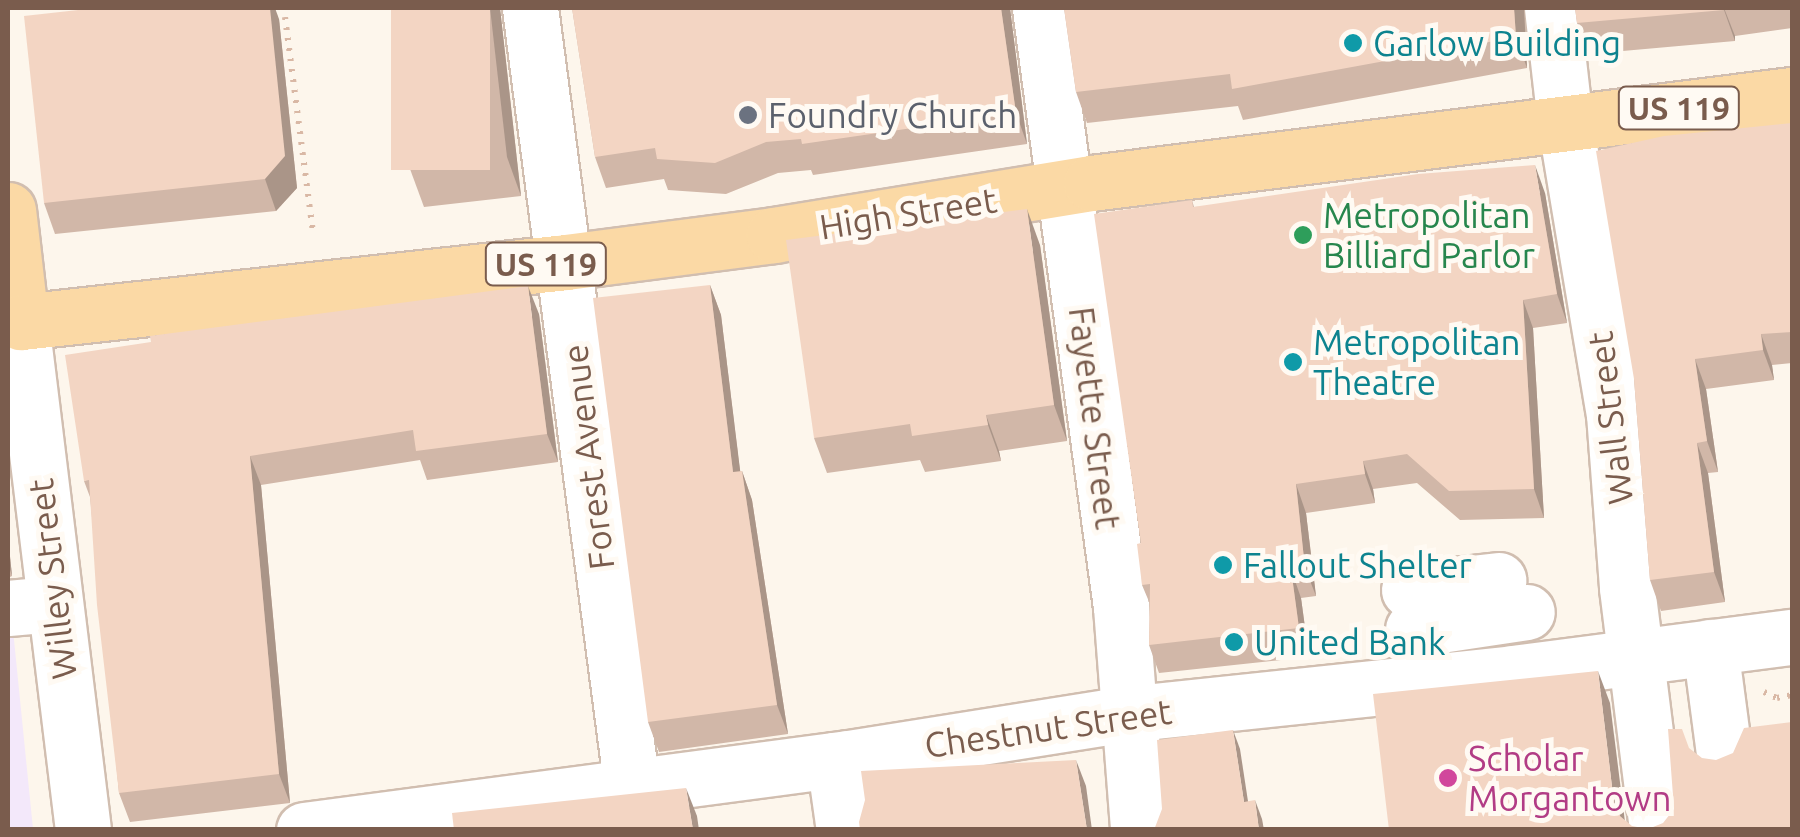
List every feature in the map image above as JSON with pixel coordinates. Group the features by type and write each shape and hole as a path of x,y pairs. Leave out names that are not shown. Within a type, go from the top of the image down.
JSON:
{"main road":[{"name":"High Street","path":"22,322 566,262 774,235 1067,187 1792,95"},
{"name":"Willey Street","path":"8,210 22,322"}],"street":[{"name":"Forest Avenue","path":"530,8 632,788"},
{"name":"Fayette Street","path":"1040,8 1067,187 1102,496 1120,606 1138,830"},
{"name":"Wall Street","path":"1552,8 1565,122 1614,414 1636,657 1657,830"},
{"name":"Willey Street","path":"22,322 18,379 30,606 84,830"},
{"path":"1410,609 1524,595"},
{"name":"Chestnut Street","path":"304,830 449,821 632,788 1126,714 1792,637"},
{"path":"1710,647 1725,762"},
{"path":"834,760 844,830"}],"path":[{"path":"285,17 313,234"}],"shaded area":[{"path":"8,630 13,630 33,829 8,830"}],"building":[{"path":"96,8 270,8 285,156 265,179 44,203 24,16"},
{"path":"391,8 490,8 490,170 391,170"},
{"path":"572,8 1001,8 1016,113 802,144 801,139 766,142 715,163 657,159 655,148 595,157"},
{"path":"1064,8 1514,8 1516,37 1232,89 1230,74 1076,92"},
{"path":"1575,8 1723,8 1724,10 1577,23"},
{"path":"1792,123 1792,332 1761,334 1763,350 1695,359 1707,441 1697,443 1714,572 1650,580 1634,379 1596,151 1664,136"},
{"path":"1535,165 1557,294 1523,300 1534,489 1449,491 1407,454 1363,461 1365,474 1296,484 1305,568 1291,569 1299,628 1149,645 1150,584 1142,585 1137,544 1141,543 1094,214 1192,200 1193,207 1418,174"},
{"path":"1027,209 1054,405 986,415 988,425 912,436 910,424 814,438 786,240"},
{"path":"710,285 733,472 742,471 777,705 648,722 593,298"},
{"path":"528,286 547,434 416,451 413,430 250,456 279,774 119,793 97,605 89,480 84,481 65,355 151,342 150,336"},
{"path":"1598,671 1614,803 1620,816 1632,826 1648,829 1663,823 1674,809 1668,729 1682,729 1689,748 1702,758 1716,760 1733,753 1744,728 1792,722 1792,830 1389,830 1373,694"},
{"path":"1233,730 1244,802 1255,800 1259,830 1154,830 1162,809 1157,740"},
{"path":"1076,760 1087,830 860,830 865,800 861,771"},
{"path":"686,788 693,830 454,830 452,813"}],"place":[{"name":"Garlow Building","path":"1353,43"},
{"name":"Foundry Church","path":"748,115"},
{"name":"Metropolitan Billiard Parlor","path":"1303,235"},
{"name":"Metropolitan Theatre","path":"1293,362"},
{"name":"Fallout Shelter","path":"1223,565"},
{"name":"United Bank","path":"1234,642"},
{"name":"Scholar Morgantown","path":"1448,778"}]}
